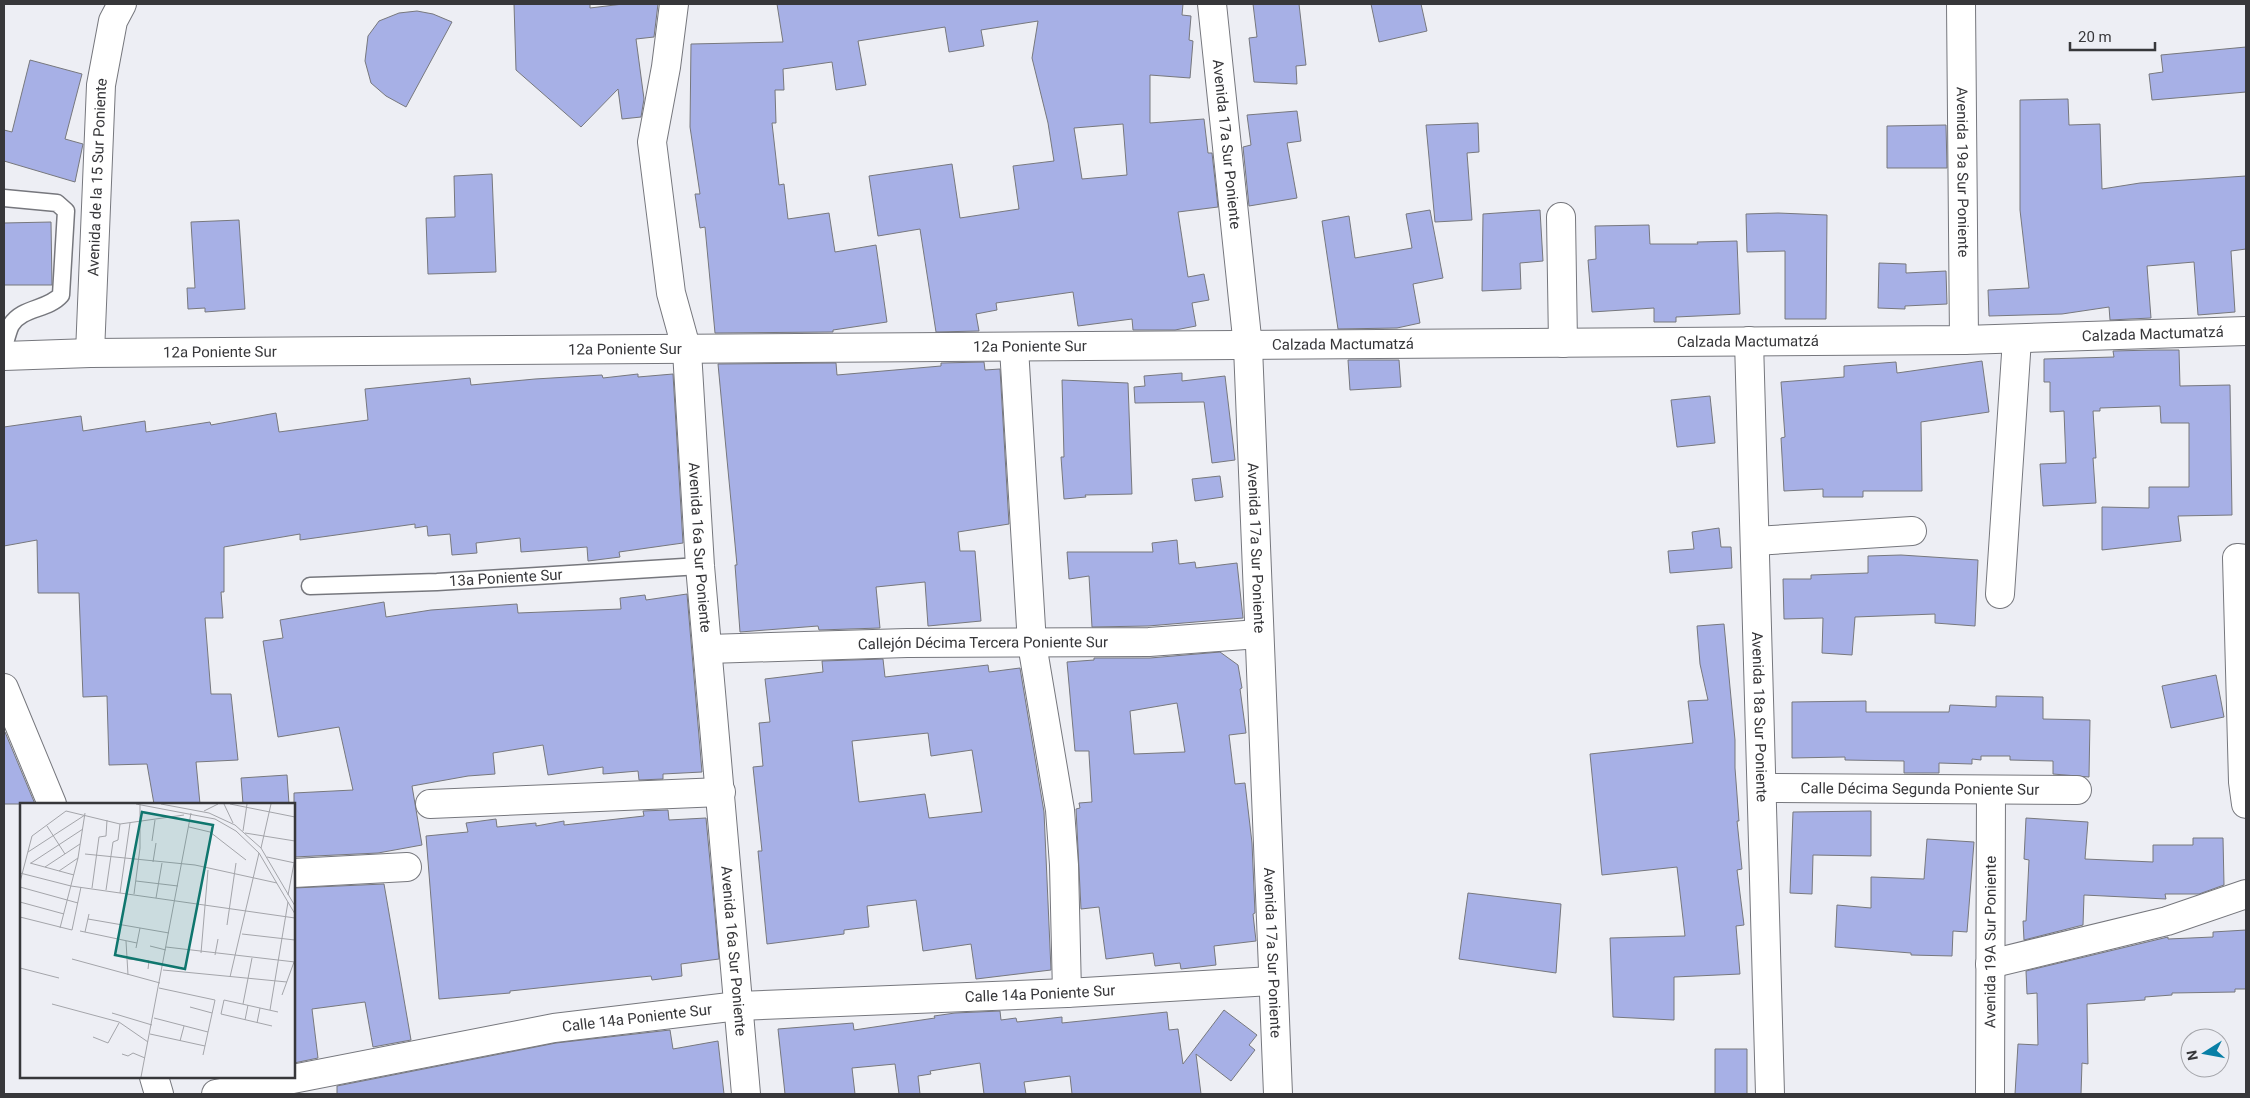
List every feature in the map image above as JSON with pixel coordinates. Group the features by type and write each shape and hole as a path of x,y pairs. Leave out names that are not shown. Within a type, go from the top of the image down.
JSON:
{"street":[{"name":"Avenida de la 15 Sur Poniente","path":"90,353 101,85 113,21 122,4"},
{"name":"Avenida 16a Sur Poniente","path":"674,4 666,67 652,142 671,293 687,351 700,566 746,1094"},
{"name":"Avenida 17a Sur Poniente","path":"1212,4 1248,347 1278,1094"},
{"name":"Avenida 19a Sur Poniente","path":"1961,4 1964,340"},
{"path":"1561,217 1563,343"},
{"name":"Calzada Mactumatzá","path":"1248,347 1964,340 2246,331"},
{"path":"2000,594 2017,339"},
{"name":"Avenida 18a Sur Poniente","path":"1749,341 1770,1094"},
{"name":"12a Poniente Sur","path":"4,356 90,353 1248,347"},
{"path":"1014,348 1032,644 1060,810 1064,866 1067,993"},
{"path":"1755,541 1912,531"},
{"path":"2246,559 2237,558 2243,782 2246,804"},
{"name":"Callejón Décima Tercera Poniente Sur","path":"708,649 907,643 1032,644 1149,642 1259,634"},
{"path":"4,688 52,803"},
{"name":"Calle Décima Segunda Poniente Sur","path":"1762,788 2078,790"},
{"name":"Avenida 19A Sur Poniente","path":"1990,1094 1991,790"},
{"path":"430,804 720,792"},
{"path":"295,873 407,867"},
{"path":"1990,964 2167,921 2246,894"},
{"name":"Calle 14a Poniente Sur","path":"216,1094 554,1028 738,1006 1067,993 1272,981"},
{"path":"154,1078 159,1094"}],"lane":[{"path":"4,198 57,203 66,211 61,295 54,302 20,315 11,325 4,347"},
{"name":"13a Poniente Sur","path":"310,586 447,582 700,566"}],"building":[{"path":"514,4 590,4 590,8 623,4 658,4 654,37 636,39 644,99 641,117 622,119 618,89 581,127 516,70"},
{"path":"777,4 1183,4 1182,15 1191,16 1189,40 1193,41 1190,78 1150,75 1150,123 1204,119 1208,153 1212,153 1218,207 1178,212 1188,277 1204,274 1209,300 1192,303 1196,326 1175,330 1133,330 1132,319 1078,326 1073,292 996,303 997,310 976,314 979,331 936,332 920,229 878,236 869,176 952,164 960,218 1019,209 1013,166 1054,161 1048,123 1032,58 1038,21 981,30 984,46 949,52 945,27 858,41 866,85 836,90 832,62 783,69 784,90 775,90 776,123 772,123 779,185 784,184 788,219 829,213 835,252 876,245 887,322 833,330 833,332 715,333 705,227 700,228 695,194 700,194 690,127 691,44 783,42","holes":["1123,124 1127,175 1082,179 1074,128"]},
{"path":"1253,4 1299,4 1306,65 1296,66 1297,84 1254,82 1249,38 1257,37"},
{"path":"1371,4 1421,4 1427,31 1379,42"},
{"path":"417,11 433,14 452,22 406,107 386,96 371,83 365,61 368,36 379,21 399,13"},
{"path":"2246,47 2246,92 2152,100 2149,74 2163,72 2161,55"},
{"path":"30,60 82,74 65,139 83,144 75,182 4,161 4,130 12,132"},
{"path":"2068,99 2069,125 2100,124 2102,189 2140,183 2246,176 2246,249 2231,251 2235,312 2198,315 2194,262 2147,266 2151,318 2110,320 2109,307 2062,314 1989,316 1988,290 2029,288 2020,210 2020,100"},
{"path":"1297,111 1301,141 1287,143 1297,198 1249,206 1243,147 1251,145 1247,115"},
{"path":"1478,123 1479,152 1467,153 1472,220 1435,222 1426,125"},
{"path":"1946,125 1947,168 1887,168 1887,126"},
{"path":"492,174 496,272 428,274 426,218 455,217 454,176"},
{"path":"1430,210 1443,278 1413,284 1420,323 1397,328 1338,329 1322,221 1349,216 1355,258 1412,248 1406,214"},
{"path":"1540,210 1543,261 1520,263 1521,289 1482,291 1483,214"},
{"path":"1746,214 1827,215 1826,319 1785,319 1785,251 1747,252"},
{"path":"239,220 245,309 205,312 205,308 188,309 187,288 195,288 191,222"},
{"path":"51,222 52,285 4,285 4,223"},
{"path":"1649,225 1650,244 1698,244 1697,242 1737,241 1740,314 1676,317 1676,322 1654,322 1654,308 1592,312 1588,260 1596,259 1595,226"},
{"path":"1879,263 1906,264 1906,273 1946,271 1947,304 1905,306 1905,309 1878,308"},
{"path":"2179,350 2180,386 2230,385 2232,515 2178,516 2181,541 2102,550 2102,507 2149,508 2149,487 2189,487 2189,423 2161,423 2160,406 2100,408 2100,411 2093,411 2096,458 2093,458 2096,503 2043,506 2040,464 2066,463 2064,411 2050,412 2050,382 2044,382 2044,359 2114,357 2113,351"},
{"path":"1348,360 1399,360 1401,387 1350,390"},
{"path":"1982,361 1989,412 1921,422 1922,491 1863,491 1863,497 1823,497 1823,489 1784,491 1781,438 1785,437 1781,382 1844,377 1844,366 1896,362 1897,373"},
{"path":"984,362 985,370 1000,369 1009,524 958,532 960,551 975,551 981,621 928,626 925,582 876,587 880,628 819,630 818,626 740,632 735,565 737,565 718,364 836,363 837,375 941,366 941,363"},
{"path":"1182,373 1182,381 1225,376 1235,460 1212,463 1204,402 1135,403 1134,387 1145,386 1144,376"},
{"path":"638,374 638,377 673,374 683,543 619,552 620,557 588,561 587,547 521,552 520,538 476,543 477,553 452,555 450,534 428,536 427,526 415,528 415,524 300,540 300,534 224,547 224,592 221,592 223,618 205,618 211,694 231,694 238,760 196,762 200,803 154,803 147,764 109,765 107,696 83,697 79,593 38,593 37,540 4,546 4,427 81,416 83,431 145,421 146,432 210,422 211,425 276,413 279,432 368,420 365,389 470,378 471,385 602,375 603,378"},
{"path":"1062,380 1128,383 1132,494 1085,495 1086,497 1064,499 1061,457 1064,457"},
{"path":"1710,396 1715,443 1677,447 1671,400"},
{"path":"1220,476 1223,497 1195,501 1192,479"},
{"path":"1719,528 1721,547 1731,547 1732,568 1670,573 1668,551 1694,549 1692,532"},
{"path":"1177,540 1179,564 1195,562 1196,568 1237,563 1243,618 1148,626 1092,627 1089,576 1069,579 1067,552 1153,552 1152,543"},
{"path":"1901,555 1978,560 1975,626 1935,623 1935,614 1855,617 1852,655 1822,653 1823,618 1784,619 1783,579 1811,579 1811,575 1868,573 1868,556"},
{"path":"687,594 702,772 663,774 663,779 639,780 638,771 603,774 603,767 548,775 543,745 493,753 495,774 468,776 412,786 422,845 378,853 295,857 294,793 353,790 339,727 278,737 263,641 283,638 280,620 384,602 386,617 431,610 517,604 518,613 621,609 620,598 645,595 646,600"},
{"path":"1724,624 1735,740 1739,821 1737,821 1742,869 1737,870 1744,925 1736,926 1740,974 1674,977 1674,1020 1613,1017 1610,938 1685,936 1677,867 1602,875 1590,754 1693,743 1688,701 1708,700 1700,664 1697,626"},
{"path":"1220,652 1238,665 1246,733 1229,735 1235,784 1245,783 1252,843 1255,913 1253,914 1256,941 1214,946 1216,965 1181,969 1180,963 1155,966 1153,953 1106,959 1099,907 1081,909 1076,809 1080,808 1079,803 1092,802 1089,751 1075,751 1067,662 1094,660 1094,658 1150,658","holes":["1177,703 1185,752 1134,754 1130,711"]},
{"path":"883,659 885,677 988,665 989,672 1020,668 1044,812 1051,970 976,979 971,944 923,951 916,900 867,906 869,927 844,930 844,934 767,944 758,851 762,851 753,767 763,766 759,723 770,722 765,679 823,672 822,661","holes":["928,733 931,756 972,750 982,812 929,818 925,794 859,802 852,741"]},
{"path":"2216,675 2224,717 2171,728 2162,686"},
{"path":"1996,696 2043,697 2043,719 2090,720 2089,777 2053,774 2053,761 2010,760 2010,756 1981,756 1981,760 1972,759 1972,764 1939,763 1939,773 1904,773 1904,761 1845,760 1845,757 1792,758 1792,702 1866,701 1866,712 1949,712 1950,705 1996,707"},
{"path":"4,732 5,732 35,803 4,804"},
{"path":"287,775 289,803 243,803 241,778"},
{"path":"668,810 669,820 706,818 719,959 681,964 682,976 652,980 651,976 510,991 510,993 439,999 426,836 468,832 466,823 496,819 497,827 536,823 536,826 564,821 564,825 644,816 643,811"},
{"path":"1871,811 1871,856 1813,855 1812,894 1790,893 1793,812"},
{"path":"2026,818 2088,822 2085,859 2153,862 2153,845 2193,845 2193,838 2223,838 2224,885 2199,894 2165,894 2166,899 2084,895 2083,925 2024,940 2023,921 2026,921 2029,860 2024,859"},
{"path":"1927,839 1974,842 1967,932 1953,931 1952,956 1911,955 1911,953 1835,947 1837,905 1871,908 1871,877 1924,879"},
{"path":"384,884 411,1040 373,1047 365,1002 312,1009 318,1058 295,1063 295,888"},
{"path":"1468,893 1561,904 1556,973 1459,959"},
{"path":"2246,930 2246,989 2235,989 2235,992 2172,993 2172,995 2145,997 2145,1000 2087,1004 2088,1064 2082,1063 2081,1094 2015,1094 2018,1044 2038,1045 2037,993 2027,994 2026,971 2168,937 2168,939 2213,937 2213,932"},
{"path":"1224,1010 1257,1035 1249,1045 1255,1050 1231,1081 1196,1054 1201,1094 1072,1094 1070,1076 1024,1082 1026,1094 984,1094 980,1063 930,1071 931,1074 918,1076 920,1094 899,1094 895,1064 852,1068 855,1094 785,1094 778,1029 853,1023 854,1030 935,1018 934,1016 955,1013 1000,1011 1001,1020 1016,1018 1017,1022 1062,1017 1062,1023 1167,1012 1169,1030 1178,1029 1183,1064"},
{"path":"670,1030 673,1049 718,1041 724,1094 337,1094 337,1086 556,1043"},
{"path":"1715,1049 1747,1049 1747,1094 1715,1094"}]}
